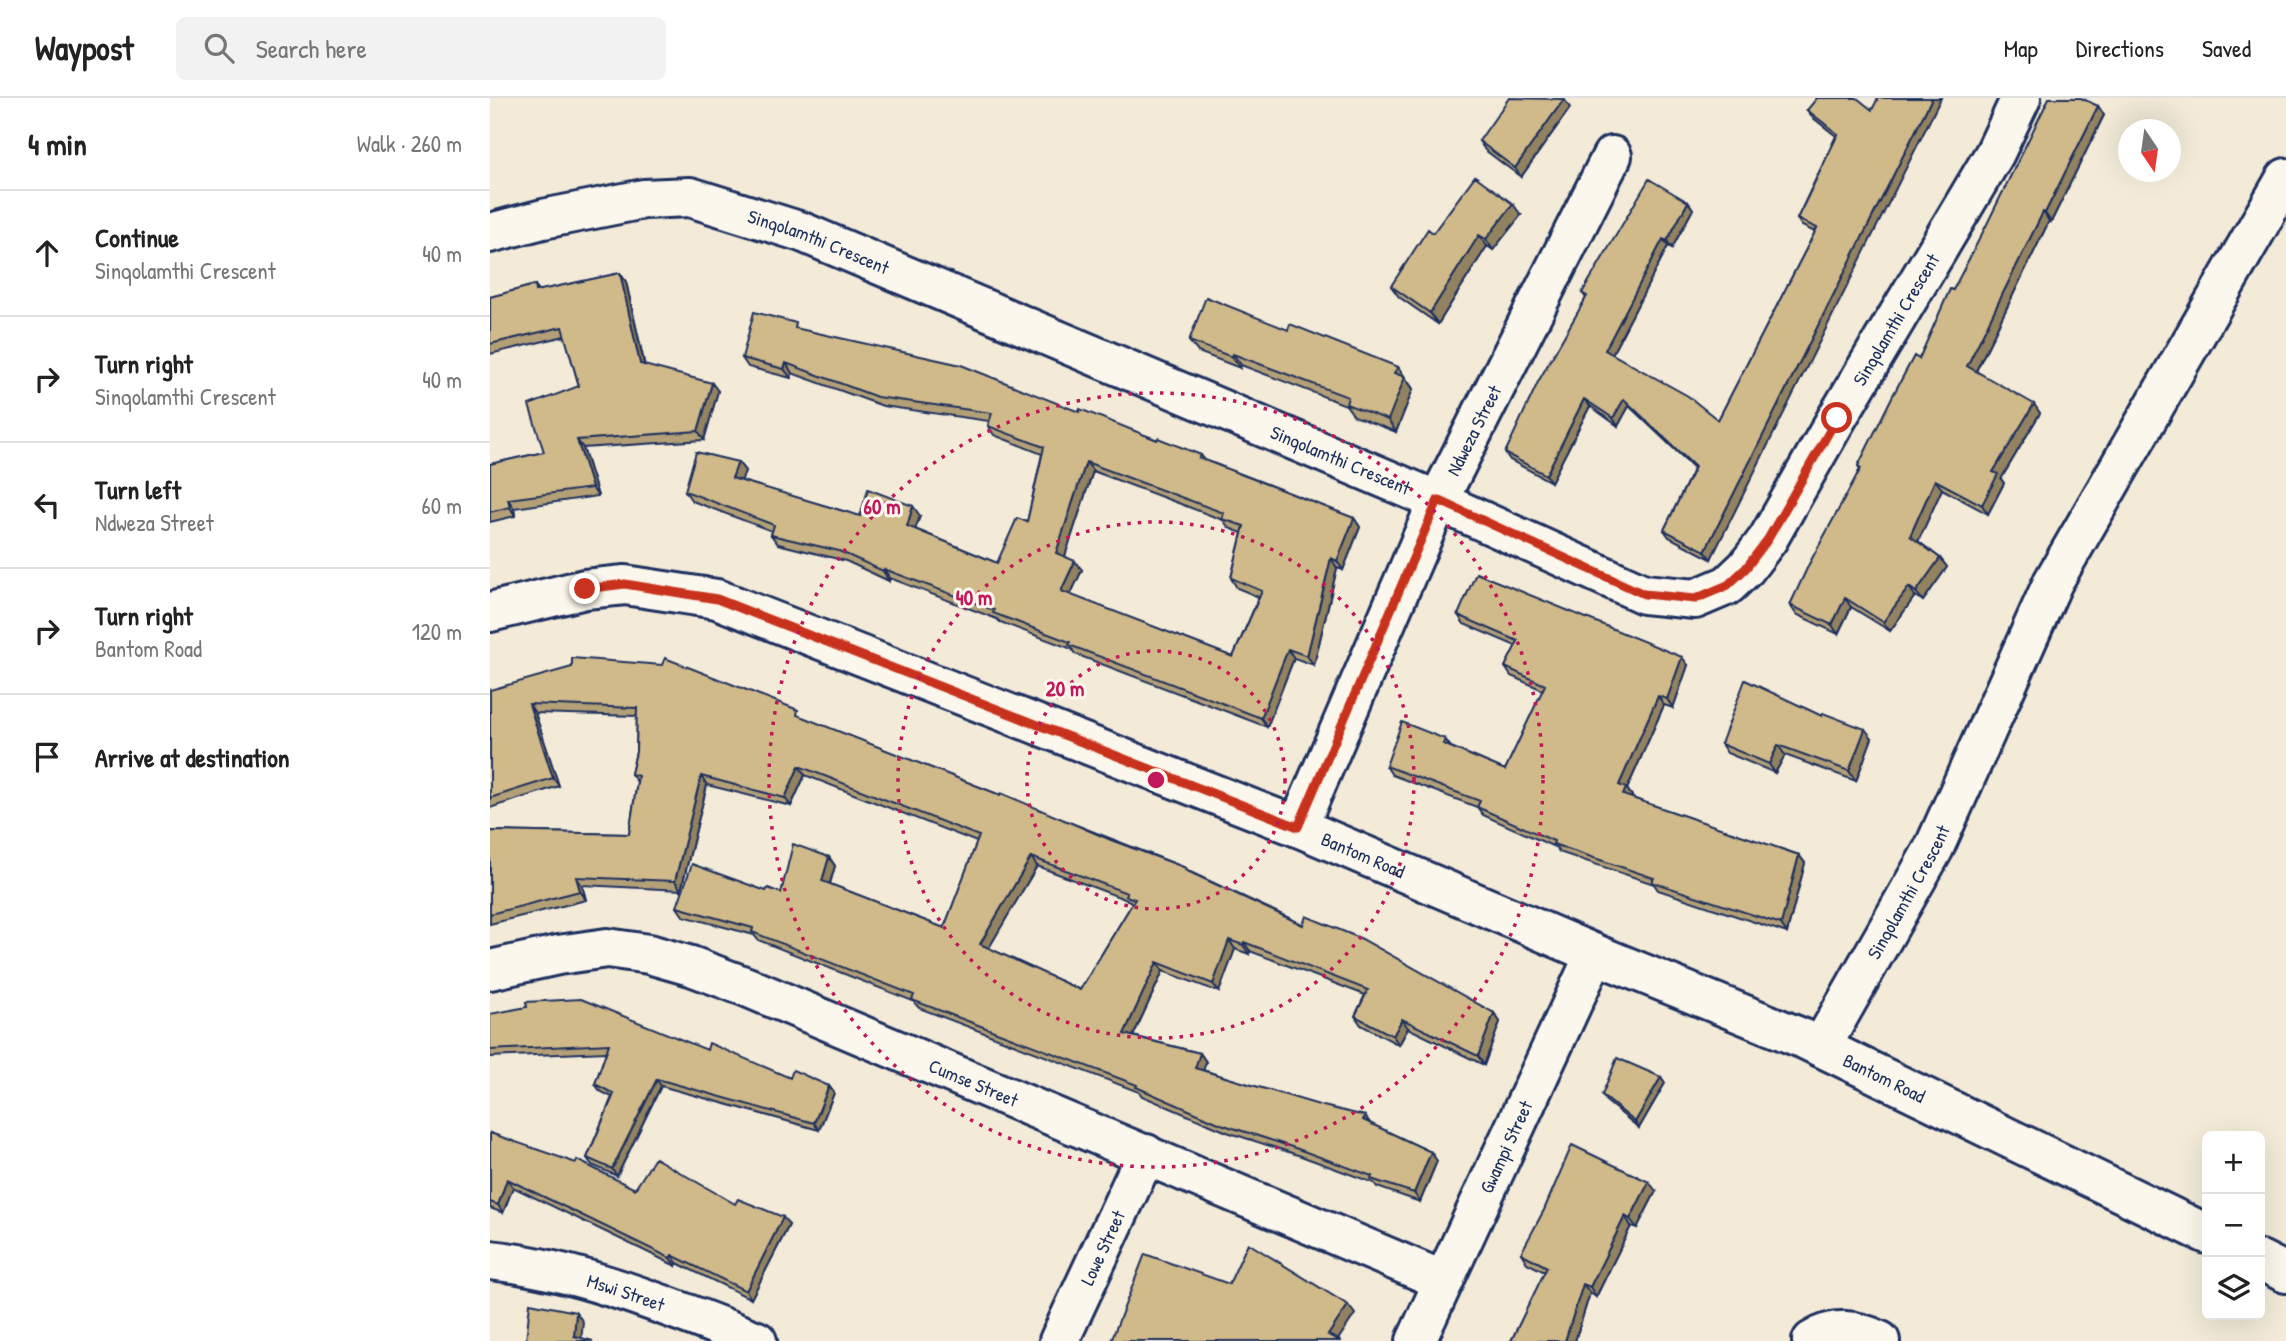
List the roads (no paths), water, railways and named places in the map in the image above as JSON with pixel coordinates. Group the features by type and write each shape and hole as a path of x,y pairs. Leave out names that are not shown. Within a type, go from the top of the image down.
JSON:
{"street":[{"name":"Sinqolamthi Crescent","path":"490,233 542,219 644,199 690,197 710,203 802,232 1438,500 1644,594 1695,599 1728,585 1746,568 1768,539 1995,153 2021,98"},
{"name":"Ndweza Street","path":"1298,827 1438,500 1612,156"},
{"name":"Sinqolamthi Crescent","path":"1821,1047 1934,848 2053,582 2286,178"},
{"name":"Bantom Road","path":"490,612 585,589 625,584 717,599 1298,827 1821,1047 2202,1232"},
{"name":"Cumse Street","path":"490,970 558,955 607,948 670,960 747,987 1444,1281"},
{"name":"Gwampi Street","path":"1416,1341 1595,954"},
{"name":"Lowe Street","path":"1059,1341 1146,1154"},
{"name":"Mswi Street","path":"490,1260 546,1270 631,1292 757,1341"},
{"path":"2265,1262 2286,1273"},
{"path":"1812,1341 1829,1332 1845,1330 1863,1333 1880,1341"}]}
